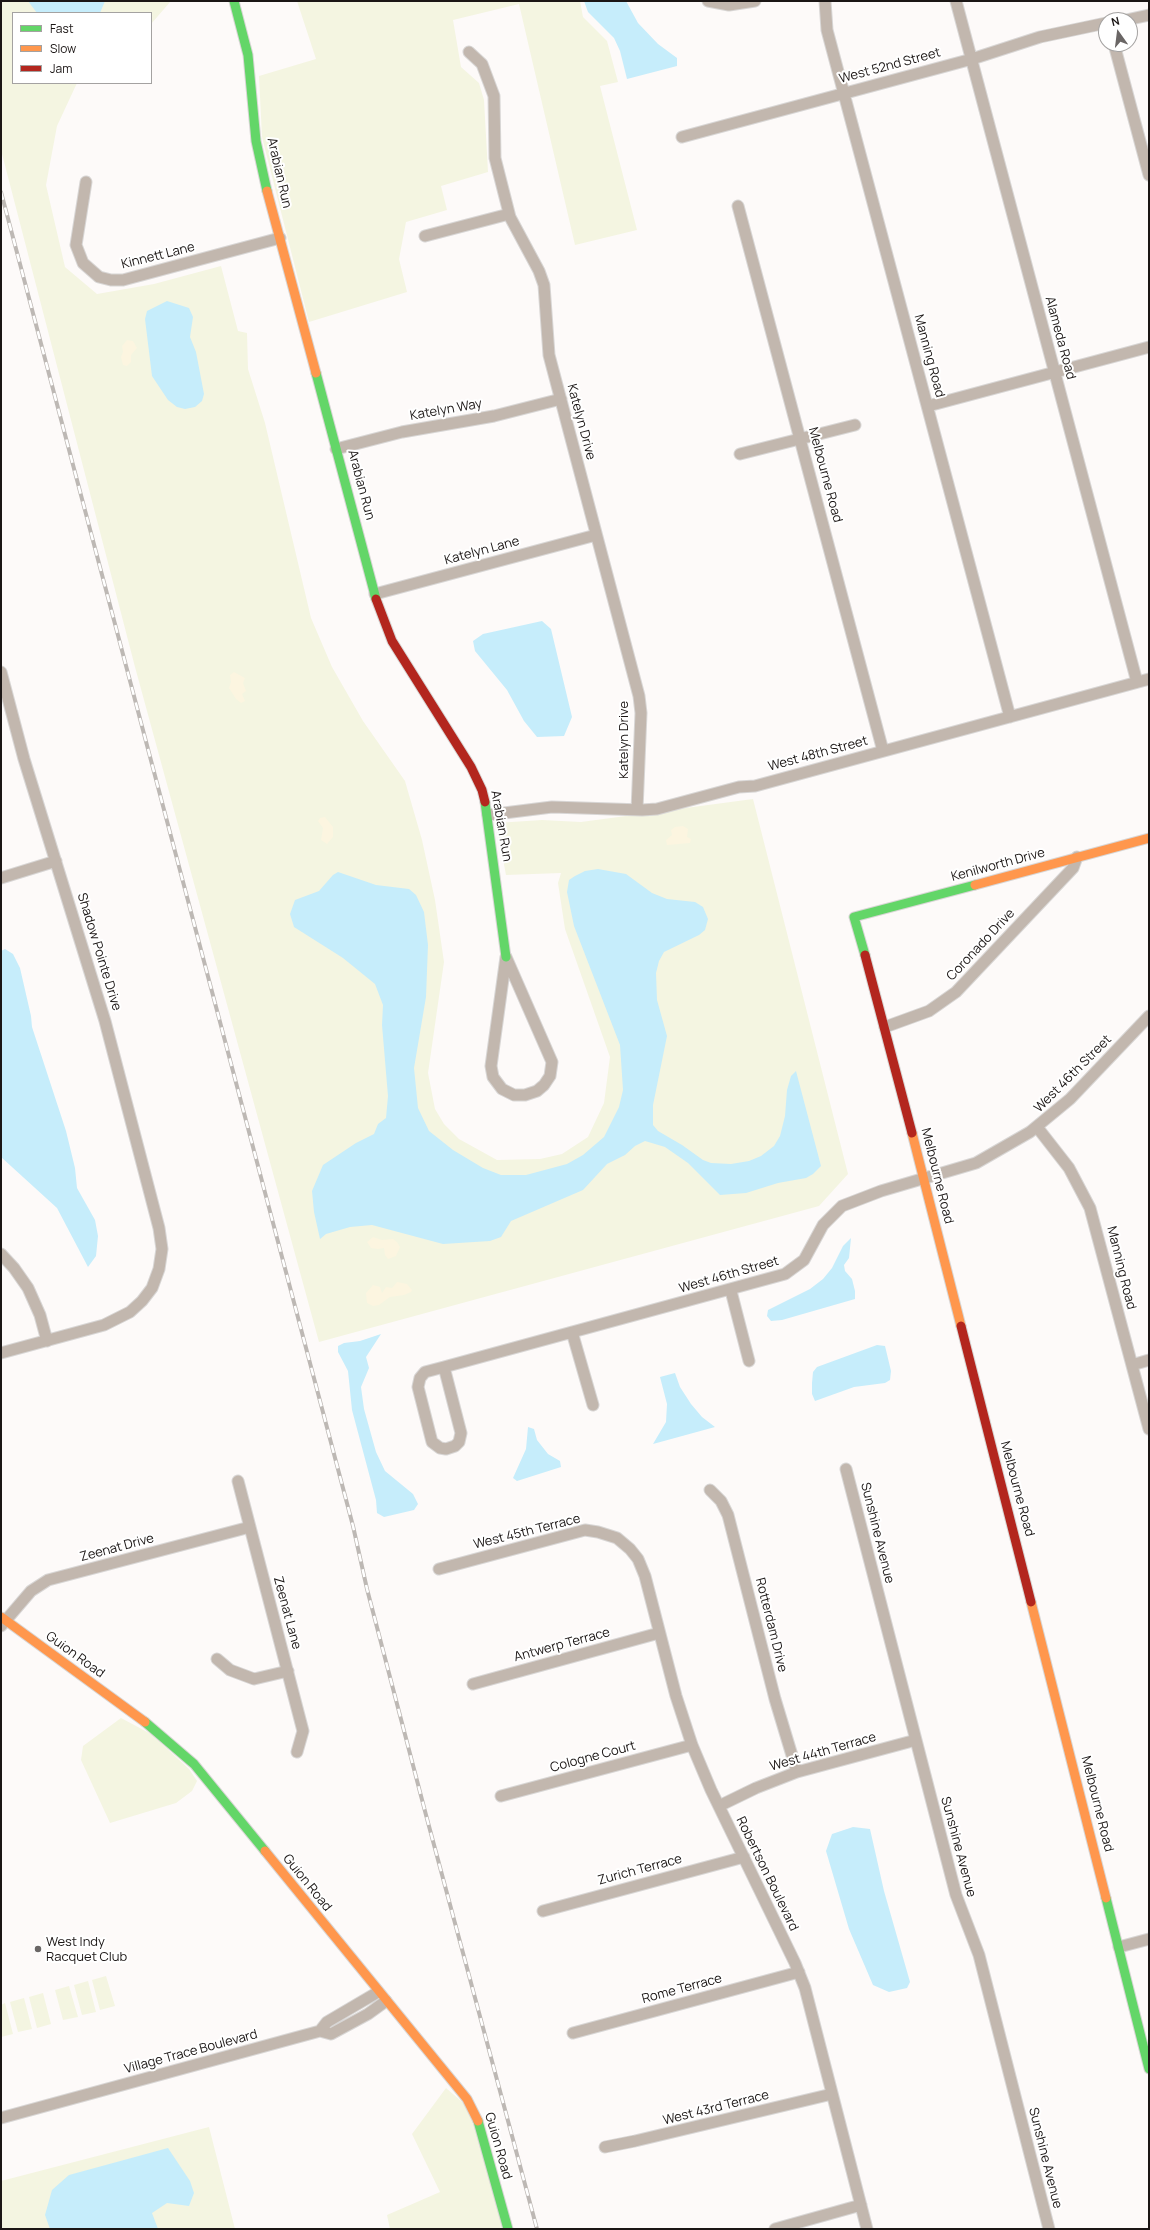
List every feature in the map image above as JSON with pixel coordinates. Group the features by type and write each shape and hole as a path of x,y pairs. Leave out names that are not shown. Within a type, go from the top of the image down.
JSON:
{"street":[{"name":"Arabian Run","path":"234,1 248,55 260,160 336,449 383,620 392,641 475,774 483,794 488,815 506,957 491,1061 492,1071 496,1081 502,1089 514,1095 525,1095 537,1091 544,1085 550,1076 552,1062 506,957"},
{"path":"708,1 721,5 738,5 755,1"},
{"name":"Manning Road","path":"825,1 826,26 1010,717"},
{"name":"Alameda Road","path":"956,1 1137,682"},
{"path":"1138,17 1149,15"},
{"name":"West 52nd Street","path":"682,137 972,59 1040,37 1098,25"},
{"name":"Katelyn Drive","path":"469,52 482,64 494,96 495,158 509,214 515,229 539,271 544,285 548,352 639,698 641,714 637,810"},
{"path":"1116,52 1149,175"},
{"name":"Kinnett Lane","path":"86,182 76,245 83,263 99,277 110,280 123,280 280,238"},
{"name":"Melbourne Road","path":"738,206 883,751"},
{"path":"425,236 509,214"},
{"path":"928,406 1149,348"},
{"name":"Katelyn Way","path":"336,449 402,432 494,416 560,399"},
{"path":"740,454 855,425"},
{"name":"Katelyn Lane","path":"375,594 596,535"},
{"name":"Shadow Pointe Drive","path":"1,672 24,759 105,1021 162,1243 161,1261 155,1280 142,1301 130,1312 111,1323 1,1353"},
{"name":"West 48th Street","path":"488,815 552,807 637,810 657,808 739,788 750,787 1149,679"},
{"name":"Kenilworth Drive","path":"854,918 1149,838"},
{"name":"Coronado Drive","path":"885,1027 929,1011 956,992 1073,868 1077,857"},
{"path":"1,878 56,861"},
{"name":"Melbourne Road","path":"854,918 885,1027 1149,2069"},
{"name":"West 46th Street","path":"444,1366 461,1433 459,1442 455,1446 446,1449 436,1446 431,1439 418,1384 420,1378 425,1372 444,1366 777,1278 797,1267 810,1251 819,1232 829,1217 842,1206 865,1196 976,1163 1009,1146 1037,1127 1070,1099 1149,1016"},
{"name":"Manning Road","path":"1037,1127 1069,1168 1090,1208 1149,1430"},
{"path":"1,1254 14,1268 28,1288 40,1315 47,1341"},
{"path":"731,1290 749,1361"},
{"path":"572,1332 593,1405"},
{"path":"1132,1364 1149,1360"},
{"name":"Sunshine Avenue","path":"846,1469 957,1901 979,1955 1049,2229"},
{"name":"Zeenat Lane","path":"238,1481 303,1731 297,1752"},
{"name":"Rotterdam Drive","path":"710,1490 721,1501 728,1515 775,1698 797,1772"},
{"name":"Zeenat Drive","path":"2,1621 31,1591 48,1580 250,1527"},
{"name":"West 45th Terrace","path":"439,1569 581,1531 602,1533 621,1541"},
{"name":"Robertson Boulevard","path":"621,1541 633,1552 642,1567 676,1696 692,1745 719,1806 799,1972 810,2005 868,2229"},
{"name":"Guion Road","path":"2,1621 160,1733 185,1755 471,2106 480,2124 508,2229"},
{"name":"Antwerp Terrace","path":"472,1684 659,1633"},
{"path":"217,1659 230,1670 254,1679 288,1671"},
{"name":"West 44th Terrace","path":"719,1806 756,1788 797,1772 916,1740"},
{"name":"Cologne Court","path":"502,1796 692,1745"},
{"name":"Zurich Terrace","path":"543,1911 744,1857"},
{"path":"1119,1947 1149,1939"},
{"name":"Rome Terrace","path":"573,2033 799,1972"},
{"name":"Village Trace Boulevard","path":"1,2118 320,2031 327,2022 378,1992"},
{"path":"320,2031 331,2034 368,2014 386,2001"},
{"name":"West 43rd Terrace","path":"605,2147 832,2094"},
{"path":"775,2229 861,2205"}],"green space":[{"path":"1,1 171,1 152,23 152,12 12,12 12,84 77,84 57,126 46,185 65,267 97,294 154,284 221,266 238,331 247,333 248,369 265,423 311,618 332,667 363,721 405,781 422,840 435,900 444,962 428,1073 435,1109 444,1124 459,1139 497,1160 540,1159 562,1154 588,1137 604,1103 610,1057 565,929 558,883 561,873 506,875 496,823 542,820 581,822 753,799 848,1174 819,1206 319,1342 135,667 1,150"},
{"path":"297,1 580,1 583,17 607,41 618,82 600,86 637,230 575,245 519,4 453,20 461,67 479,83 484,100 488,172 441,186 447,210 406,222 399,259 407,292 309,322 262,137 259,76 316,59"},
{"path":"121,1718 151,1734 189,1769 197,1781 192,1791 176,1803 110,1823 81,1760 83,1746"},
{"path":"106,1976 115,2006 100,2010 92,1980"},
{"path":"88,1981 96,2012 82,2015 74,1985"},
{"path":"69,1986 78,2017 63,2020 55,1990"},
{"path":"43,1993 51,2024 37,2028 29,1997"},
{"path":"24,1998 32,2029 18,2032 10,2002"},
{"path":"5,2003 13,2034 1,2037 1,2005"},
{"path":"446,2088 475,2113 508,2229 390,2229 387,2215 440,2192 412,2134"},
{"path":"209,2127 235,2229 1,2229 1,2181"}],"sand":[{"path":"127,340 133,341 137,348 131,355 131,362 127,366 123,365 121,357 123,352 122,346"},
{"path":"234,672 245,678 243,683 246,691 242,694 245,701 241,703 236,699 229,688 231,682 230,675"},
{"path":"325,817 333,827 333,837 327,844 321,840 323,828 318,821 320,818"},
{"path":"683,826 688,829 687,837 691,839 690,843 667,845 666,840 672,835 671,830 675,827"},
{"path":"373,1237 382,1240 393,1239 397,1242 400,1247 396,1256 388,1259 385,1255 384,1248 371,1248 367,1242"},
{"path":"397,1282 407,1284 412,1290 411,1292 404,1295 390,1297 379,1305 373,1306 367,1303 366,1293 373,1285 380,1287 382,1293 386,1287 392,1288"}],"water":[{"path":"28,1 105,1 100,12 36,12"},
{"path":"584,1 626,1 638,23 658,44 677,58 677,66 627,79 620,51 614,38 588,12"},
{"path":"167,301 189,308 193,317 190,337 196,352 204,394 202,401 195,407 185,409 177,407 168,400 152,376 145,319 147,311"},
{"path":"542,621 551,629 572,717 564,736 537,737 524,721 507,690 475,651 473,641 483,634"},
{"path":"598,869 626,874 652,893 667,899 695,902 703,907 708,919 705,930 699,935 664,952 659,961 656,973 657,1000 667,1036 653,1105 653,1125 658,1131 682,1145 703,1160 711,1163 731,1164 749,1161 761,1156 774,1146 780,1136 785,1116 787,1090 791,1076 796,1071 821,1166 813,1174 806,1178 778,1183 746,1193 720,1195 688,1163 665,1147 645,1141 635,1146 625,1155 607,1164 583,1190 511,1221 501,1237 490,1241 443,1244 372,1225 350,1227 326,1234 320,1239 314,1212 312,1191 323,1165 356,1143 374,1134 378,1124 386,1118 388,1096 382,1025 383,1005 375,984 343,958 294,927 290,914 295,900 319,891 333,875 338,872 376,885 409,889 416,895 424,912 428,945 426,997 414,1068 418,1108 429,1131 453,1150 483,1168 501,1175 526,1175 567,1164 583,1155 604,1137 619,1107 623,1090 620,1045 574,926 567,892 569,880 585,871"},
{"path":"5,949 13,954 20,968 31,1016 32,1027 66,1131 75,1168 77,1188 95,1220 98,1236 96,1256 88,1267 57,1208 1,1157 1,951"},
{"path":"851,1238 849,1258 844,1265 845,1271 852,1279 855,1299 782,1320 771,1321 767,1316 768,1310 810,1289 823,1279 832,1268 843,1246"},
{"path":"381,1334 366,1357 369,1368 361,1387 364,1409 376,1452 385,1471 413,1494 418,1504 414,1510 384,1517 377,1513 376,1500 352,1410 348,1371 338,1352 338,1346 344,1343 360,1341"},
{"path":"877,1345 885,1346 891,1371 890,1380 885,1383 854,1387 815,1401 812,1394 812,1383 813,1372 817,1367"},
{"path":"675,1373 680,1387 691,1404 702,1417 715,1427 653,1444 666,1422 667,1404 660,1377"},
{"path":"528,1427 534,1429 537,1440 548,1454 560,1461 561,1467 517,1481 513,1478 526,1449"},
{"path":"853,1827 870,1829 884,1891 910,1982 907,1988 889,1992 873,1985 849,1929 826,1851 832,1834"},
{"path":"168,2148 190,2181 194,2193 189,2206 167,2203 152,2213 158,2229 50,2229 45,2215 52,2190 69,2175"}],"railway":[{"path":"1,192 353,1526 367,1589 426,1815 537,2229"}],"traffic: fast":[{"path":"234,1 248,55 256,141 267,191"},
{"path":"316,373 376,599"},
{"path":"485,802 506,957"},
{"path":"865,955 854,917 975,885"},
{"path":"145,1722 194,1764 265,1851"},
{"path":"1106,1898 1149,2069"},
{"path":"478,2121 508,2229"}],"traffic: slow":[{"path":"267,191 316,373"},
{"path":"975,885 1149,838"},
{"path":"912,1133 961,1326"},
{"path":"1031,1602 1106,1898"},
{"path":"1,1617 145,1722"},
{"path":"265,1851 467,2099 478,2121"}],"traffic: jam":[{"path":"376,599 392,641 471,767 482,790 485,802"},
{"path":"865,955 912,1133"},
{"path":"961,1326 1031,1602"}],"place":[{"name":"West Indy Racquet Club","path":"38,1949"}]}
